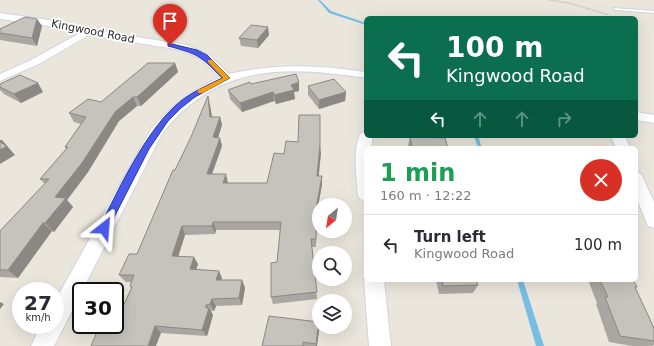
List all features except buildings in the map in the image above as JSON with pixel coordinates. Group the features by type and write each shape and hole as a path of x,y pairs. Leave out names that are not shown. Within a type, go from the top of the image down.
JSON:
{"street":[{"name":"Kingwood Road","path":"0,16 49,23 88,32 183,47 205,57 227,78"},
{"path":"0,78 35,62 88,32"},
{"path":"64,305 146,148 156,132 178,107 192,96 227,78 256,71 298,67 364,75"},
{"path":"638,116 654,119"},
{"path":"364,148 364,168"},
{"path":"638,183 654,221"},
{"path":"374,282 380,346"},
{"path":"42,346 48,334"}],"lane":[{"path":"616,9 654,12"}],"path":[{"path":"548,0 569,3 612,15"}],"waterway":[{"path":"319,0 330,12 364,23"},
{"path":"477,138 479,146"},
{"path":"521,282 540,346"}],"slow traffic":[{"path":"200,92 227,78 210,61"}],"route":[{"path":"104,228 146,148 166,119 192,96 227,78 212,62 205,57 183,47 170,45"}]}
